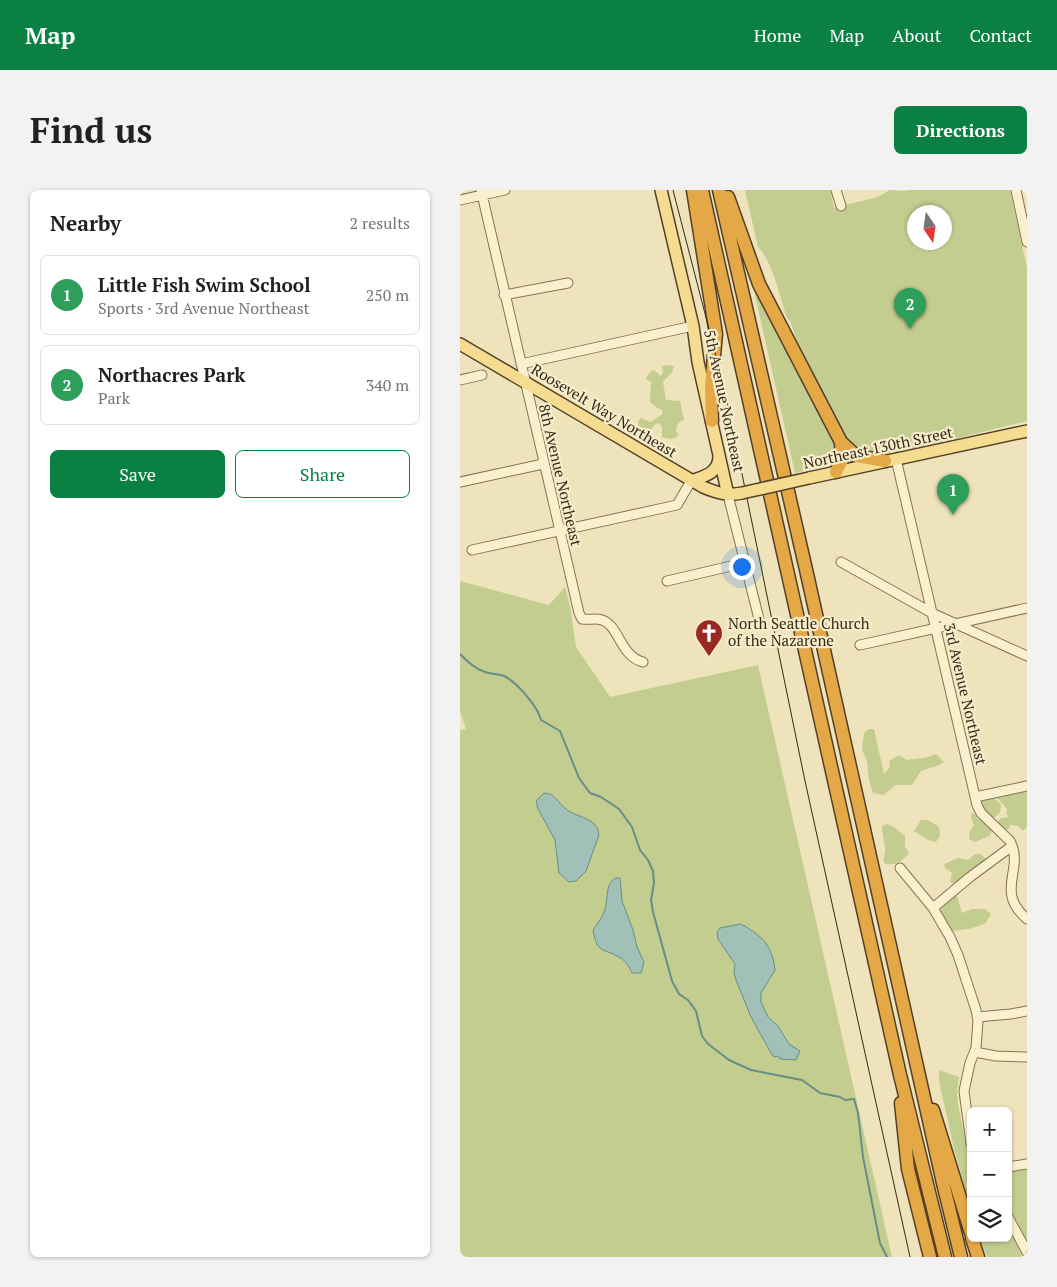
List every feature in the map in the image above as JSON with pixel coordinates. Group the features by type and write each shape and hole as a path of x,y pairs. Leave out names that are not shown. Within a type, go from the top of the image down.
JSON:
{"highway":[{"path":"693,190 716,334 711,387 712,421"},
{"path":"702,190 900,1076 945,1257"},
{"path":"719,190 807,574 942,1183 961,1257"},
{"path":"725,190 759,284 841,442 856,456 891,460"},
{"path":"836,472 842,460 841,442"},
{"path":"909,1036 953,1169 967,1219"},
{"path":"900,1076 901,1111 907,1163 930,1257"},
{"path":"973,1242 978,1257"}],"main road":[{"name":"5th Avenue Northeast","path":"660,190 693,326 698,362 718,452 735,494"},
{"name":"Roosevelt Way Northeast","path":"460,344 692,481 711,490 735,494"},
{"name":"Northeast 130th Street","path":"735,494 1027,430"},
{"path":"692,481 713,472 719,460 718,452"}],"street":[{"path":"460,200 482,193 505,190"},
{"path":"836,190 841,206"},
{"path":"1016,190 1027,242"},
{"name":"8th Avenue Northeast","path":"482,193 578,613 582,619 606,622 630,656 643,662"},
{"path":"504,295 568,283"},
{"path":"521,364 693,326"},
{"path":"460,380 482,375"},
{"name":"3rd Avenue Northeast","path":"891,460 936,628 975,797 981,813 1010,841 1012,846"},
{"path":"460,482 543,464"},
{"path":"472,550 677,505 692,481"},
{"name":"5th Avenue Northeast","path":"735,494 744,563 758,619"},
{"path":"841,562 932,613 1027,656"},
{"path":"667,581 744,563"},
{"path":"860,645 1027,608"},
{"path":"975,797 1027,786"},
{"path":"933,908 970,877 1012,846 1014,853 1011,897 1015,908 1027,919"},
{"path":"900,868 933,908 955,948 977,1017 975,1052 970,1063 964,1091 967,1113"},
{"path":"977,1017 1027,1011"},
{"path":"975,1052 996,1056 1027,1057"},
{"path":"1012,1166 1027,1164"},
{"path":"1012,1224 1027,1252"}],"green space":[{"path":"745,190 830,190 834,208 878,197 890,190 1010,190 1027,268 1027,421 884,456 862,455 851,447 799,346 790,321 787,318 776,281 758,247"},
{"path":"750,273 839,448 838,463 795,473"},
{"path":"662,366 674,366 672,372 663,382 666,400 680,401 684,420 677,427 676,431 679,435 671,439 662,437 662,427 659,423 654,425 651,431 643,430 638,426 638,421 641,418 650,422 663,414 662,410 650,402 651,381 646,380 652,370 660,376 663,373"},
{"path":"460,581 549,605 565,587 576,647 610,697 758,665 892,1257 460,1257 460,730 466,729 460,711"},
{"path":"868,729 874,729 884,774 890,767 889,761 899,755 907,760 926,758 936,754 944,762 921,771 912,785 895,785 884,795 873,793 869,780 867,761 862,750 864,733"},
{"path":"1027,787 1027,827 1023,831 1018,826 1010,825 1009,829 1004,830 999,827 997,822 1001,818 1009,817 1006,814 1007,809 996,797 997,793"},
{"path":"987,796 993,797 1001,805 1000,813 995,817 988,817 981,809 981,801"},
{"path":"971,813 975,814 978,819 983,819 993,829 989,836 975,842 969,839 970,831 974,826"},
{"path":"921,820 928,820 939,827 940,836 936,842 928,840 914,831"},
{"path":"887,824 905,836 905,847 909,853 895,864 884,863 885,849 882,826"},
{"path":"975,854 981,854 985,858 983,866 955,884 950,882 952,873 945,868 944,864 958,858 968,860"},
{"path":"952,896 957,896 962,913 972,909 985,909 991,914 985,924 969,929 952,931 945,924 940,911"},
{"path":"939,1070 959,1077 958,1104 967,1145 967,1195 954,1149 939,1081"},
{"path":"1027,1168 1027,1244 1012,1217 1012,1170"},
{"path":"1012,1233 1026,1257 987,1257 981,1242 1012,1242"}],"water":[{"path":"544,793 551,795 569,811 591,821 598,829 599,835 586,871 576,881 569,882 559,873 555,840 538,809 536,801"},
{"path":"616,878 620,878 622,901 644,962 641,973 632,973 627,964 621,959 602,949 596,943 593,930 604,912 608,888"},
{"path":"740,924 759,936 771,953 775,970 761,993 761,1002 768,1017 778,1026 789,1044 800,1051 796,1060 780,1059 778,1056 774,1057 771,1053 751,1017 736,980 734,973 735,964 718,939 717,933 720,928"}],"waterway":[{"path":"460,654 478,669 487,673 504,676 521,689 536,708 541,720 560,731 579,778 590,793 601,797 619,809 632,827 640,850 648,860 653,871 654,883 651,900 653,912 672,981 679,994 688,1000 696,1011 702,1036 708,1044 729,1060 751,1070 802,1080 820,1093 840,1097 845,1100 854,1099 880,1243 887,1257"}],"tram line":[{"path":"673,190 725,391 805,781 910,1257"}],"place":[{"name":"Northacres Park","path":"910,329"},
{"name":"Little Fish Swim School","path":"953,515"},
{"name":"North Seattle Church of the Nazarene","path":"709,657"}]}
